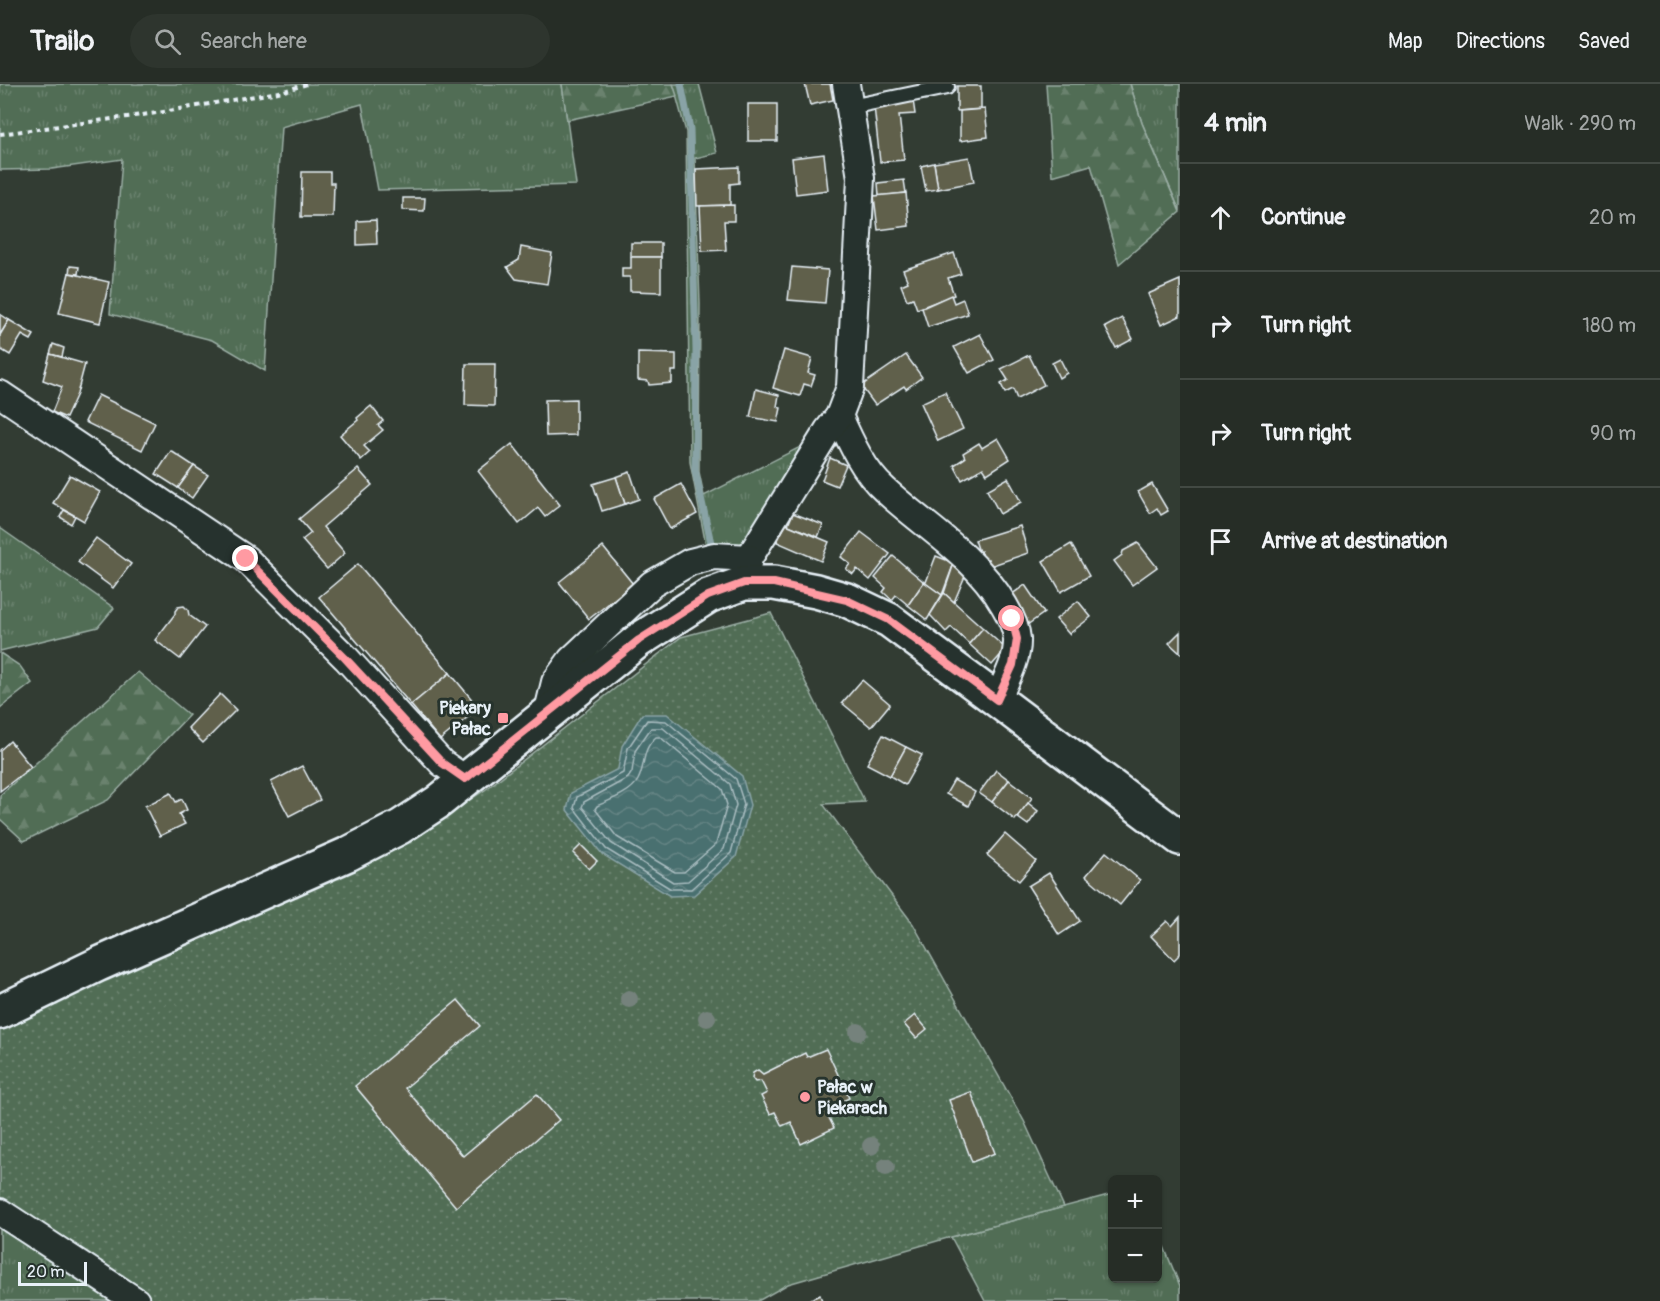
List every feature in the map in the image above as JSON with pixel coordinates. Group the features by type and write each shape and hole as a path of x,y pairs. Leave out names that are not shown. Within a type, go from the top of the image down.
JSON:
{"street":[{"path":"0,1012 99,964 348,854 400,827 431,807 639,640 746,570 828,430 839,416 850,387 861,178 848,96"},
{"path":"0,394 246,559 345,658 442,763 465,779"},
{"path":"839,416 873,478 884,490 956,547 994,588 1012,619 1017,639 1013,665 997,700"},
{"path":"746,570 774,583 847,600 889,620 1180,838"},
{"path":"0,1212 136,1301"}],"lane":[{"path":"848,96 947,87"}],"path":[{"path":"0,134 157,113 284,91 307,84"}],"green space":[{"path":"0,84 562,84 576,185 378,190 362,104 281,127 265,371 212,340 110,314 122,159 52,169 0,170"},
{"path":"562,84 673,84 677,96 567,120"},
{"path":"673,84 699,84 717,153 695,158 700,304 699,472 704,496 808,443 743,554 707,551 690,462 686,132"},
{"path":"1046,84 1130,84 1142,123 1180,212 1119,264 1091,165 1052,176"},
{"path":"1130,84 1180,84 1180,211 1142,123"},
{"path":"0,528 114,608 98,627 0,651"},
{"path":"771,613 865,802 823,804 913,924 1024,1121 1064,1207 788,1284 758,1301 154,1301 0,1203 0,1027 385,855 485,790 681,637"},
{"path":"0,653 20,666 32,683 0,708"},
{"path":"138,672 189,715 108,800 24,841 0,819 0,795"},
{"path":"1108,1195 1108,1283 1162,1283 1162,1242 1180,1286 1180,1301 985,1301 951,1237"},
{"path":"0,1227 116,1301 0,1301"}],"water":[{"path":"642,714 667,714 742,776 750,805 736,857 694,895 670,896 602,854 567,810 571,793 618,769 622,746"}],"building":[{"path":"805,84 830,84 833,100 810,105"},
{"path":"957,86 981,86 981,109 957,111"},
{"path":"913,100 915,114 899,115 904,160 880,162 874,106"},
{"path":"748,104 777,104 777,141 748,141"},
{"path":"985,109 988,137 960,141 960,111"},
{"path":"824,154 828,190 796,194 792,158"},
{"path":"969,157 974,182 938,189 934,163"},
{"path":"934,163 938,189 926,191 921,166"},
{"path":"739,167 739,183 730,184 730,205 697,206 696,169"},
{"path":"302,172 330,172 330,183 334,183 333,217 301,217"},
{"path":"904,180 906,193 879,196 878,183"},
{"path":"906,193 909,226 878,230 874,196"},
{"path":"403,198 425,198 424,211 403,210"},
{"path":"734,205 734,221 724,221 726,250 702,251 700,206"},
{"path":"376,220 377,244 357,245 357,221"},
{"path":"631,243 661,243 661,257 631,257"},
{"path":"521,247 552,253 547,284 516,279 507,267 519,260"},
{"path":"954,253 961,274 948,278 954,295 917,309 913,298 907,300 901,285 908,282 903,270"},
{"path":"631,257 661,257 661,292 630,291 630,277 622,277 622,268 631,268"},
{"path":"70,266 79,267 78,274 69,273"},
{"path":"792,267 828,270 825,303 788,300"},
{"path":"69,273 109,282 100,323 59,313"},
{"path":"1180,280 1180,316 1161,325 1148,294"},
{"path":"951,295 954,303 963,299 968,314 928,327 922,308"},
{"path":"0,314 9,320 0,335"},
{"path":"1122,318 1133,339 1116,348 1105,327"},
{"path":"9,320 34,335 31,340 22,335 10,355 0,349 0,335"},
{"path":"980,334 994,360 969,373 954,347"},
{"path":"53,344 64,348 62,357 50,354"},
{"path":"784,350 812,358 808,373 815,375 811,386 804,384 800,396 773,388"},
{"path":"638,353 676,354 676,371 672,371 672,383 649,385 648,381 638,380"},
{"path":"50,354 85,364 77,394 66,418 52,412 62,387 43,380"},
{"path":"906,355 922,377 906,389 904,386 875,405 861,386"},
{"path":"1029,355 1044,385 1017,399 1013,389 1005,393 1001,384 1008,380 1001,369"},
{"path":"1060,359 1067,373 1059,378 1052,363"},
{"path":"466,364 495,364 494,406 465,405"},
{"path":"756,389 779,395 777,407 781,408 778,422 750,417"},
{"path":"945,392 963,429 938,441 921,403"},
{"path":"98,395 155,423 142,450 85,422"},
{"path":"576,399 576,435 546,436 545,400"},
{"path":"371,406 383,421 378,425 383,430 364,446 370,452 361,460 340,435"},
{"path":"998,438 1010,459 987,474 983,468 962,480 954,465 965,458 963,453 979,443 982,448"},
{"path":"512,444 560,505 545,517 538,508 519,524 478,471"},
{"path":"171,451 194,466 178,488 156,474"},
{"path":"830,458 846,465 837,486 822,480"},
{"path":"194,466 208,475 192,498 178,488"},
{"path":"358,469 372,485 323,527 345,553 327,569 302,540 311,533 299,519"},
{"path":"630,472 639,499 625,504 616,477"},
{"path":"70,475 100,492 84,521 53,503"},
{"path":"616,477 625,504 602,511 593,484"},
{"path":"1008,478 1021,502 1000,514 987,490"},
{"path":"681,484 697,514 670,529 654,499"},
{"path":"1152,484 1168,511 1161,515 1157,508 1150,513 1138,492"},
{"path":"64,510 75,516 71,524 60,517"},
{"path":"793,513 823,525 818,537 788,525"},
{"path":"786,524 829,542 821,561 777,542"},
{"path":"1020,526 1028,553 990,566 988,559 984,560 981,551 979,552 975,540"},
{"path":"861,532 890,554 870,580 857,569 853,574 846,569 850,564 841,557"},
{"path":"96,538 131,564 113,588 78,562"},
{"path":"1138,543 1157,567 1132,585 1114,561 1122,555 1123,551"},
{"path":"1071,544 1089,576 1061,592 1043,561"},
{"path":"603,547 633,584 589,619 559,582"},
{"path":"893,556 924,582 908,605 896,595 892,600 883,592 886,588 875,578"},
{"path":"936,556 954,563 942,595 924,582 926,582"},
{"path":"954,563 968,569 954,602 944,593"},
{"path":"358,564 450,673 411,705 319,597"},
{"path":"924,582 942,595 927,620 908,605"},
{"path":"1025,585 1044,613 1027,625 1008,597"},
{"path":"944,593 983,628 969,644 951,627 946,632 930,615"},
{"path":"1078,601 1091,617 1069,634 1056,619"},
{"path":"184,606 189,615 205,627 180,659 155,640 178,607"},
{"path":"983,628 1006,649 992,665 969,644"},
{"path":"1180,632 1180,653 1169,643"},
{"path":"450,673 479,708 440,740 411,705"},
{"path":"862,680 890,704 871,727 842,703"},
{"path":"220,694 236,710 203,743 188,728"},
{"path":"883,735 906,747 890,776 867,764"},
{"path":"10,741 31,767 0,791 0,750"},
{"path":"906,747 922,755 905,785 890,776"},
{"path":"302,766 320,800 289,816 271,782"},
{"path":"996,770 1009,780 992,802 979,793"},
{"path":"954,780 975,792 968,806 946,794"},
{"path":"1009,780 1032,798 1015,820 992,802"},
{"path":"171,793 176,802 182,799 187,810 179,814 185,824 160,836 145,806"},
{"path":"1028,803 1038,811 1028,825 1017,817"},
{"path":"1005,834 1036,861 1019,881 987,855"},
{"path":"581,845 597,861 589,869 573,853"},
{"path":"1106,852 1140,880 1120,905 1086,876"},
{"path":"1049,873 1080,921 1059,935 1028,886"},
{"path":"1180,917 1180,954 1174,960 1151,936 1167,921 1172,926"},
{"path":"458,1000 480,1026 405,1088 463,1156 537,1094 559,1120 456,1207 355,1086"},
{"path":"915,1015 927,1029 916,1038 904,1024"},
{"name":"Pałac w Piekarach","path":"826,1049 849,1098 830,1107 834,1114 828,1116 834,1128 801,1144 791,1122 782,1126 775,1112 770,1114 761,1096 767,1093 761,1081 755,1082 752,1078 753,1073 758,1070 763,1074 805,1053 807,1057"},
{"path":"971,1092 995,1153 972,1162 949,1100"},
{"path":"820,1295 822,1301 806,1301"}],"waterway":[{"path":"681,84 690,129 696,350 695,470 711,543"}],"place":[{"name":"Piekary Pałac","path":"503,718"},
{"name":"Pałac w Piekarach","path":"805,1097"}],"route":[{"path":"246,559 345,658 442,763 465,779 639,640 708,596 744,583 774,583 847,600 889,620 997,700 1013,665 1017,639 1012,619"}]}
